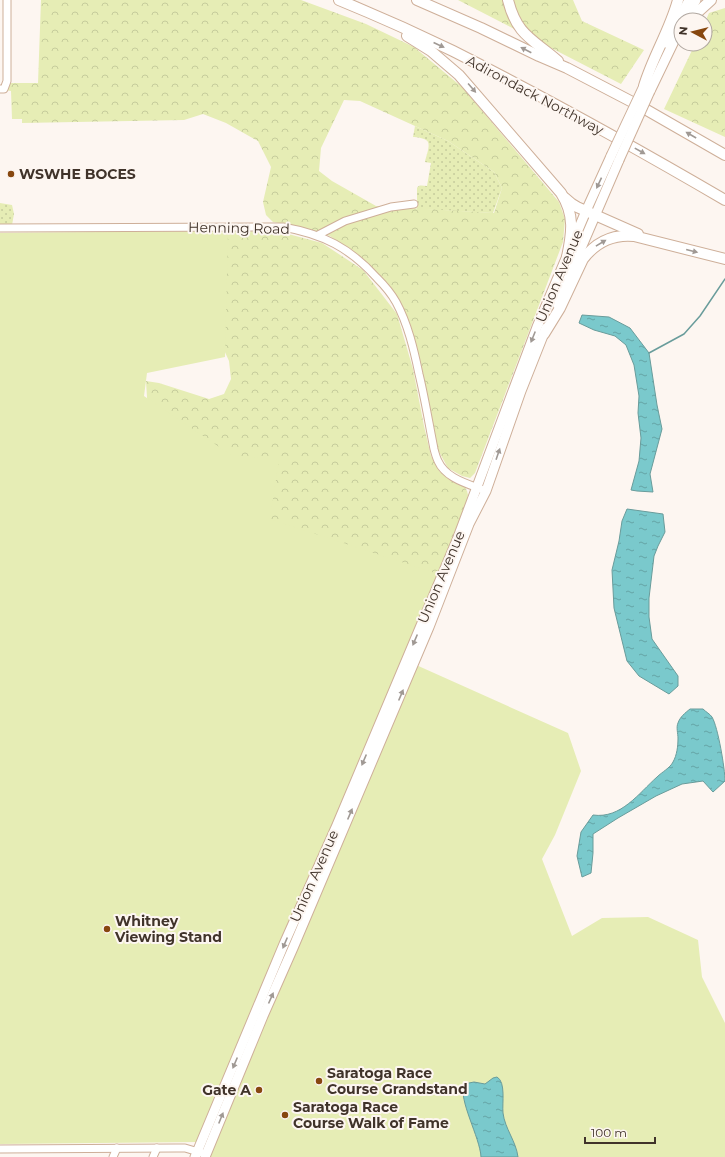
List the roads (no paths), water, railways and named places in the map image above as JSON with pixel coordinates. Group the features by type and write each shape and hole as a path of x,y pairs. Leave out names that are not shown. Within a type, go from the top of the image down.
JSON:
{"highway":[{"path":"334,0 418,42 450,66 470,86 572,204 659,242"},
{"name":"Adirondack Northway","path":"340,0 452,51 524,88 656,160 725,200"},
{"path":"417,0 567,68 638,105 723,153"},
{"path":"508,0 514,19 522,31 534,43 567,68"},
{"path":"645,88 647,77 669,28 678,0"},
{"path":"698,12 711,0"},
{"path":"561,193 568,206 572,220 567,257"},
{"path":"544,334 560,308 583,259 595,246 608,239 623,236 634,236 725,260"}],"main road":[{"name":"Union Avenue","path":"481,489 591,213 648,80 689,0"},
{"path":"689,12 696,0"},
{"name":"Union Avenue","path":"645,88 673,41"},
{"name":"Union Avenue","path":"201,1155 299,934 429,628 469,524 532,341 567,257 591,213"}],"street":[{"path":"2,89 7,81 7,0"},
{"path":"318,236 345,221 391,207 414,204"},
{"name":"Henning Road","path":"0,228 283,227 299,230 327,239 353,255 363,264 387,289 396,302 412,343 438,462 442,468 453,477 481,489"},
{"path":"113,1157 117,1148"},
{"path":"153,1157 157,1148"},
{"path":"0,1149 176,1148 201,1155"},
{"path":"17,1149 17,1157"}],"water":[{"path":"582,315 609,317 630,328 649,353 662,429 650,474 653,492 631,490 639,461 641,438 638,413 639,396 634,365 626,345 615,336 594,330 579,323"},
{"path":"627,509 663,514 665,532 654,556 649,598 649,617 652,639 678,676 678,686 669,694 639,676 627,661 614,608 612,570 622,521"},
{"path":"690,709 703,709 712,717 721,748 725,781 713,792 703,781 682,784 656,796 593,834 591,873 582,877 577,856 581,832 593,815 612,813 629,804 672,764 677,750 677,725 681,717"},
{"path":"497,1077 502,1083 503,1088 504,1119 518,1157 481,1157 477,1139 466,1109 463,1091 464,1084 474,1082 485,1084"}],"waterway":[{"path":"649,353 684,334 700,316 725,279"}],"place":[{"name":"WSWHE BOCES","path":"11,174"},
{"name":"Whitney Viewing Stand","path":"107,929"},
{"name":"Saratoga Race Course Grandstand","path":"319,1081"},
{"name":"Gate A","path":"259,1090"},
{"name":"Saratoga Race Course Walk of Fame","path":"285,1115"}]}
